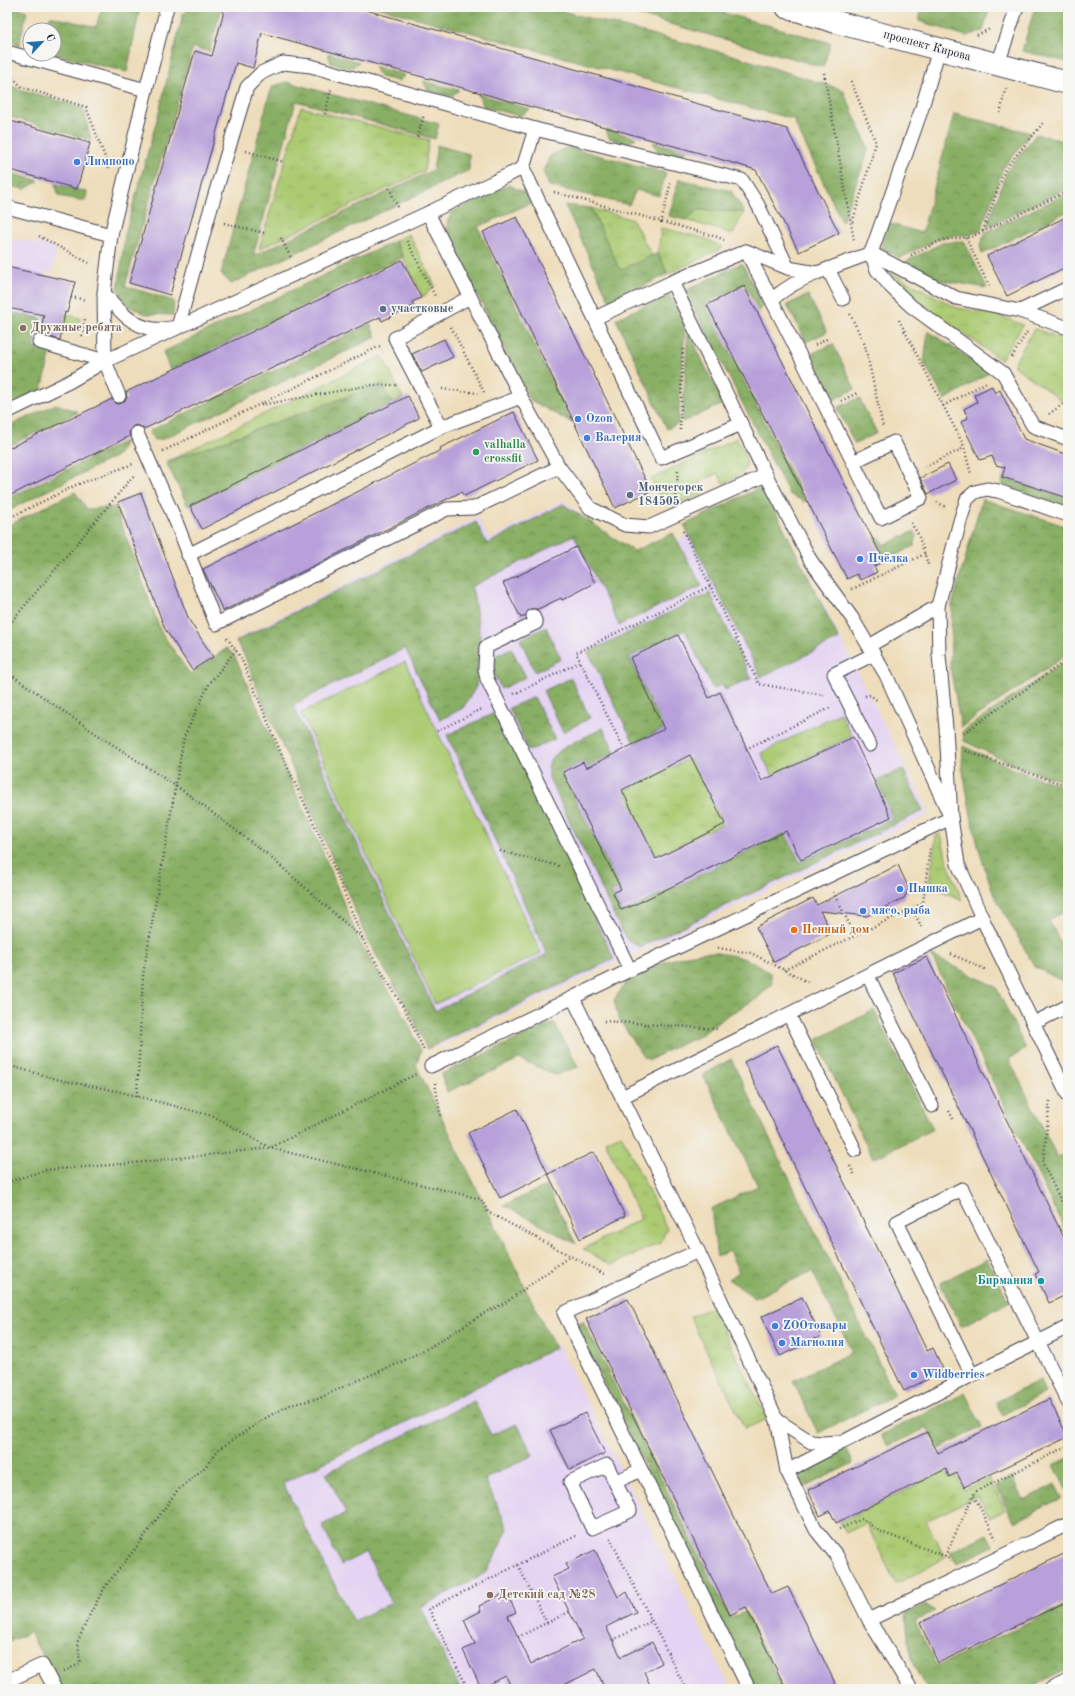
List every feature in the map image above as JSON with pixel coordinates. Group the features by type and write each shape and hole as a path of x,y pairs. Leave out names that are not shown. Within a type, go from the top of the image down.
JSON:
{"main road":[{"name":"проспект Кирова","path":"787,7 836,22 1068,83"}],"lane":[{"path":"119,396 105,361 104,293 107,269 112,235 146,90 168,7"},
{"path":"998,64 1016,7"},
{"path":"939,49 921,111 872,254 878,270 891,287 911,306 1003,373 1033,426 1068,439"},
{"path":"7,52 146,90"},
{"path":"178,327 208,218 247,87 260,73 283,63 312,66 535,129 742,180 758,205 788,268"},
{"path":"535,129 523,168 661,458 679,449 741,424"},
{"path":"7,412 69,382 105,361 400,227 523,168"},
{"path":"7,207 112,235"},
{"path":"428,214 558,467 590,508 625,525 649,527 766,475"},
{"path":"746,251 772,299 853,462 881,518 921,498 894,442 853,462"},
{"path":"595,318 672,282 746,251 788,268 822,271 843,299"},
{"path":"772,299 802,278 872,254 956,298 1020,311 1068,328"},
{"path":"672,282 766,475 811,561 852,618 886,675 951,818"},
{"path":"1020,311 1068,288"},
{"path":"104,293 124,316 138,324 153,329 178,327"},
{"path":"442,427 395,338 470,297"},
{"path":"39,342 105,361"},
{"path":"188,555 442,427 521,397"},
{"path":"137,433 177,524 216,624 447,509 474,508 558,467"},
{"path":"1068,515 998,491 986,489 975,492 968,499 960,521 939,602 939,656 948,745 951,818 958,864 982,918 1068,1095"},
{"path":"870,745 834,674 939,602"},
{"path":"533,616 536,623 486,647 485,669 487,679 630,970"},
{"path":"431,1066 951,818"},
{"path":"622,1097 830,995 982,918"},
{"path":"868,976 932,1106"},
{"path":"573,998 698,1251 777,1420 787,1471 816,1530 837,1556 869,1620 911,1689"},
{"path":"1034,1023 1068,1006"},
{"path":"788,1015 855,1150"},
{"path":"972,1375 897,1222 962,1189 1068,1402"},
{"path":"698,1251 564,1313 749,1689"},
{"path":"787,1471 1068,1327"},
{"path":"777,1420 811,1442 823,1443 844,1441"},
{"path":"607,1465 615,1482 630,1511 598,1526 570,1482 607,1465"},
{"path":"615,1482 641,1470"},
{"path":"869,1620 1068,1524"},
{"path":"7,1681 42,1664 52,1683"},
{"path":"1051,1689 1068,1681"}],"path":[{"path":"7,72 22,87 86,107 111,174"},
{"path":"325,114 335,73"},
{"path":"824,73 857,258"},
{"path":"851,81 876,143 851,224"},
{"path":"983,231 1005,169 1044,122"},
{"path":"230,147 284,162"},
{"path":"661,223 675,164"},
{"path":"532,186 661,223 718,237 746,251"},
{"path":"893,264 942,240 971,237 1068,191"},
{"path":"31,213 39,236 88,263 107,269"},
{"path":"208,218 264,233"},
{"path":"400,227 484,393"},
{"path":"966,238 998,307"},
{"path":"71,297 87,300"},
{"path":"843,299 865,345 887,445"},
{"path":"674,516 679,449 684,308"},
{"path":"898,317 964,448 975,492"},
{"path":"7,519 76,485 148,458 395,338"},
{"path":"258,405 371,384 421,387 521,397"},
{"path":"909,475 964,448"},
{"path":"7,627 148,458"},
{"path":"902,507 918,534 939,602"},
{"path":"685,536 759,684 846,700"},
{"path":"837,596 925,554"},
{"path":"624,749 576,653 710,586"},
{"path":"216,624 236,650 284,760 329,856 364,940 406,1012 431,1066 441,1118"},
{"path":"137,1096 143,975 184,737 209,684 236,650"},
{"path":"948,745 1068,659"},
{"path":"7,672 86,727 176,786 267,854 364,940"},
{"path":"746,749 846,700 870,695 881,704"},
{"path":"948,745 1068,786"},
{"path":"784,970 923,903 932,827"},
{"path":"500,851 581,871"},
{"path":"825,878 855,936"},
{"path":"912,908 930,944 988,970"},
{"path":"686,944 751,952 830,995"},
{"path":"584,1020 757,1031"},
{"path":"7,1065 64,1081 116,1091 213,1116 270,1148 481,1198 488,1212 624,1285"},
{"path":"7,1182 46,1170 124,1164 270,1148 431,1066"},
{"path":"1054,1067 1043,1164 1068,1215"},
{"path":"52,1683 80,1664 78,1641 90,1614 106,1585 139,1544 177,1491 205,1467 219,1449 267,1417 290,1405 320,1398 398,1364 430,1348 486,1312 505,1303 570,1256"},
{"path":"945,1556 975,1492 1068,1446"},
{"path":"973,1495 1004,1554"},
{"path":"835,1531 862,1519 879,1531 948,1557 958,1577"},
{"path":"468,1689 429,1609 598,1526 652,1621 686,1689"},
{"path":"518,1565 547,1623"},
{"path":"518,1638 569,1612"},
{"path":"613,1640 652,1621"}],"shaded area":[{"name":"Дружные ребята","path":"7,240 23,240 57,248 52,273 46,272 38,307 44,309 36,346 50,350 7,405"},
{"path":"768,496 930,814 435,1048 240,637 478,517 489,539 563,500 636,560"},
{"name":"Детский сад №28","path":"558,1344 731,1689 343,1689 247,1501"}],"green space":[{"path":"7,7 27,11 24,22 22,22 22,32 19,45 7,41"},
{"path":"102,7 140,7 127,72 62,56 62,22 48,22 50,16 96,27"},
{"path":"194,7 222,7 209,52 193,47 125,286 174,301 173,315 146,314 127,305 118,290 125,234 158,116 183,14"},
{"path":"376,7 546,7 732,55 843,90 869,149 842,222 793,119"},
{"path":"610,7 703,7 831,43 823,67"},
{"path":"922,7 990,7 983,31 966,36 919,21"},
{"path":"1035,7 1068,7 1068,62 1022,51"},
{"path":"328,53 359,62 351,68 331,63"},
{"path":"374,67 405,75 399,81 380,77"},
{"path":"423,81 459,90 451,96 429,91"},
{"path":"287,82 439,124 435,139 296,101 253,256 433,170 437,145 469,154 469,170 231,284 221,274 269,96 273,86"},
{"path":"7,85 83,108 91,140 7,116"},
{"path":"478,94 530,109 520,116 484,107"},
{"path":"301,107 429,140 424,171 259,249"},
{"path":"954,114 1031,133 1003,168 981,230 970,235 955,235 938,239 900,258 881,247 888,223 922,233"},
{"path":"606,129 636,138 628,144 609,138"},
{"path":"1036,134 1068,142 1068,188 987,227 1007,171"},
{"path":"653,142 687,151 679,158 658,152"},
{"path":"567,147 666,173 659,196 636,190 629,205 549,186 543,171 550,156"},
{"path":"7,172 39,181 25,189 11,186 7,180"},
{"path":"679,179 731,191 744,212 698,210 686,220 669,216"},
{"path":"55,184 87,192 85,201 59,196"},
{"path":"509,185 523,192 533,202 478,227 572,423 530,400 450,239 447,223 452,212"},
{"path":"1068,193 1068,211 982,254 980,245 986,232"},
{"path":"565,205 591,208 620,270 658,253 668,274 610,302"},
{"path":"591,208 633,220 652,256 620,271"},
{"path":"698,210 744,212 733,234 686,220"},
{"path":"661,228 707,239 723,248 668,274 658,253"},
{"path":"409,234 435,286 423,297 395,241"},
{"path":"395,241 403,257 170,370 163,352"},
{"path":"964,241 987,288 940,280 903,263 942,243"},
{"path":"742,263 763,305 759,312 745,284 705,304 805,502 789,494 685,291"},
{"path":"884,269 957,308 995,314 1023,325 1001,360 918,301"},
{"path":"669,294 685,325 678,424 667,429 616,319"},
{"path":"808,295 827,332 806,342 787,305"},
{"path":"45,309 80,318 77,332 63,328 64,321 44,316"},
{"path":"7,312 41,318 33,348 51,351 42,390 7,405"},
{"path":"370,324 376,337 163,439 154,440 149,431"},
{"path":"1034,329 1068,340 1068,395 1061,400 1013,365"},
{"path":"688,330 723,404 682,422"},
{"path":"928,331 990,372 945,400 924,363"},
{"path":"833,344 855,389 833,400 811,354"},
{"path":"382,356 403,398 392,403 381,385 166,462"},
{"path":"382,384 392,403 188,506 166,462"},
{"path":"859,398 877,433 855,444 837,408"},
{"path":"56,404 78,412 7,447 7,427"},
{"path":"737,438 746,461 744,471 740,475 723,484 718,473 699,482 704,493 688,500 672,502 660,498 651,479"},
{"path":"125,441 118,455 7,511 7,499"},
{"path":"1003,478 1068,499 1068,508 1001,484"},
{"path":"763,486 839,639 761,677 684,525"},
{"path":"75,492 87,509 115,507 161,632 190,674 227,648 235,657 326,860 360,943 404,1015 421,1051 416,1065 555,1348 283,1483 353,1621 391,1603 366,1552 341,1565 322,1525 346,1513 326,1473 474,1401 491,1435 517,1424 533,1455 485,1479 508,1529 487,1572 421,1607 460,1689 59,1689 30,1632 7,1643 7,526"},
{"path":"982,499 1068,527 1068,654 961,727 950,667 952,605"},
{"path":"563,504 634,551 673,533 702,586 619,625 574,535 471,587 480,636 476,687 463,708 440,720 405,648 293,705 435,1011 547,954 447,735 497,712 614,959 427,1049 409,1010 367,940 259,693 245,657 236,641 476,522 487,544"},
{"path":"914,531 917,536 914,546 886,560 874,537 880,538 884,545"},
{"path":"710,593 751,678 725,690 722,684 713,689 685,630 629,657 653,708 681,693 692,715 634,743 588,652"},
{"path":"546,627 561,659 535,672 520,639"},
{"path":"511,648 526,677 501,689 487,660"},
{"path":"1068,659 1068,783 1017,766 964,741 963,731"},
{"path":"405,662 541,953 435,1004 301,713"},
{"path":"571,678 590,718 563,732 543,691"},
{"path":"534,697 555,739 529,751 509,708"},
{"path":"840,713 852,736 772,775 761,753"},
{"path":"603,728 615,752 587,767 583,761 561,772 620,888 611,892 622,913 785,833 800,862 893,819 877,781 903,769 923,811 640,947 628,941 621,930 548,776 550,762 556,754 569,745"},
{"path":"963,746 1016,770 1068,788 1068,910 1049,920 1068,958 1068,984 1035,967 994,895 983,863 973,826 962,766"},
{"path":"690,758 723,824 656,856 624,791"},
{"path":"941,834 947,861 962,900 929,885 936,836"},
{"path":"707,952 733,956 756,964 771,974 772,984 758,998 728,1015 698,1037 674,1047 650,1060 643,1057 618,1017 614,1000 627,981 654,965 687,955"},
{"path":"931,955 996,987 1026,1049 1009,1059 1057,1157 1068,1154 1068,1236"},
{"path":"874,1010 933,1129 873,1159 816,1040"},
{"path":"554,1022 578,1067 556,1075 519,1059 447,1092 441,1074"},
{"path":"731,1059 895,1395 818,1433 793,1381 852,1352 812,1271 755,1298 728,1279 739,1272 729,1251 717,1257 711,1209 758,1186 703,1075"},
{"path":"621,1134 667,1229 660,1243 611,1265 583,1249 641,1219 605,1141"},
{"path":"546,1186 576,1244 504,1205"},
{"path":"987,1259 1009,1302 961,1326 940,1283"},
{"path":"712,1307 767,1419 745,1429 690,1317"},
{"path":"583,1321 730,1618 745,1612 783,1689 757,1689 722,1623 575,1324"},
{"path":"1040,1380 1045,1393 1002,1415 996,1402"},
{"path":"965,1393 982,1427 939,1449 927,1428 888,1446 881,1435"},
{"path":"846,1448 853,1463 805,1487 797,1473"},
{"path":"1068,1458 1068,1493 1054,1465"},
{"path":"945,1471 949,1478 956,1475 964,1490 989,1478 1005,1510 990,1518 978,1496 926,1521 945,1558 896,1584 866,1523 846,1533 840,1522"},
{"path":"1012,1477 1024,1500 1055,1484 1062,1498 1014,1522 996,1486"},
{"path":"987,1534 993,1546 957,1564 950,1552"},
{"path":"925,1604 935,1611 915,1621 937,1666 1068,1604 1068,1669 1028,1689 927,1689 913,1662 909,1644 906,1614"}],"building":[{"path":"225,7 355,7 787,129 839,233 799,252 756,170 696,152 262,33 253,68 236,63 170,295 129,283 195,51 212,56"},
{"path":"7,120 90,143 77,189 7,169"},
{"path":"1068,216 1068,266 1007,296 987,256"},
{"path":"517,217 651,491 615,508 483,232"},
{"path":"402,260 421,298 412,302 414,306 382,321 380,317 144,429 138,425 133,426 129,432 130,436 7,497 7,449 112,399 117,404 122,403 127,398 126,392"},
{"path":"7,267 75,282 67,313 65,312 60,340 40,334 44,315 7,308"},
{"path":"744,286 884,561 874,566 877,572 860,580 857,574 847,579 707,305"},
{"path":"444,339 453,357 422,372 412,354"},
{"path":"992,386 995,393 1000,390 1024,439 1068,455 1068,498 1002,477 1005,467 996,465 992,456 980,460 961,422 968,418 964,409 977,402 974,395"},
{"path":"408,396 419,418 202,529 190,506"},
{"path":"514,412 538,460 464,496 461,492 223,611 203,569 441,450 440,448"},
{"path":"948,464 956,480 928,494 920,478"},
{"path":"141,493 189,620 213,657 192,670 165,629 118,502"},
{"path":"576,547 595,583 562,600 561,598 538,609 530,609 525,616 521,618 503,583"},
{"path":"678,635 709,698 720,692 762,781 853,737 891,817 801,860 786,831 621,910 613,893 621,889 563,772 583,762 586,768 664,729 630,658","holes":["690,755 725,824 656,859 622,790"]},
{"path":"898,865 909,889 904,898 867,916 820,911 832,933 774,962 756,927 813,898 817,905"},
{"path":"927,957 1068,1246 1068,1294 1049,1303 1035,1274 1039,1272 893,973"},
{"path":"777,1045 927,1351 933,1348 944,1371 904,1391 744,1062"},
{"path":"517,1109 548,1174 500,1198 468,1133"},
{"path":"594,1152 625,1216 580,1239 548,1174"},
{"path":"802,1297 821,1336 780,1356 761,1317"},
{"path":"628,1299 772,1594 788,1587 838,1689 786,1689 746,1607 730,1615 586,1319"},
{"path":"1049,1399 1068,1437 964,1487 957,1473 949,1477 946,1469 836,1523 830,1511 820,1516 808,1490 927,1432 938,1453"},
{"path":"585,1413 605,1453 570,1470 550,1430"},
{"path":"595,1550 618,1597 627,1592 636,1612 606,1627 621,1657 652,1642 662,1663 644,1672 652,1689 605,1689 596,1669 556,1689 512,1689 506,1676 481,1688 463,1650 475,1644 464,1620 481,1611 479,1606 506,1592 516,1612 508,1616 531,1664 583,1639 552,1577 569,1569 566,1564"},
{"path":"1068,1552 1068,1601 938,1663 920,1623"}],"place":[{"name":"Лимпопо","path":"77,162"},
{"name":"участковые","path":"383,309"},
{"name":"Дружные ребята","path":"23,328"},
{"name":"Ozon","path":"578,419"},
{"name":"Валерия","path":"587,438"},
{"name":"valhalla crossfit","path":"476,452"},
{"name":"Мончегорск 184505","path":"630,495"},
{"name":"Пчёлка","path":"860,559"},
{"name":"Пышка","path":"900,889"},
{"name":"мясо, рыба","path":"863,911"},
{"name":"Пенный дом","path":"794,930"},
{"name":"Бирмания","path":"1041,1281"},
{"name":"ZOOтовары","path":"775,1326"},
{"name":"Магнолия","path":"782,1343"},
{"name":"Wildberries","path":"914,1375"},
{"name":"Детский сад №28","path":"490,1595"}]}
